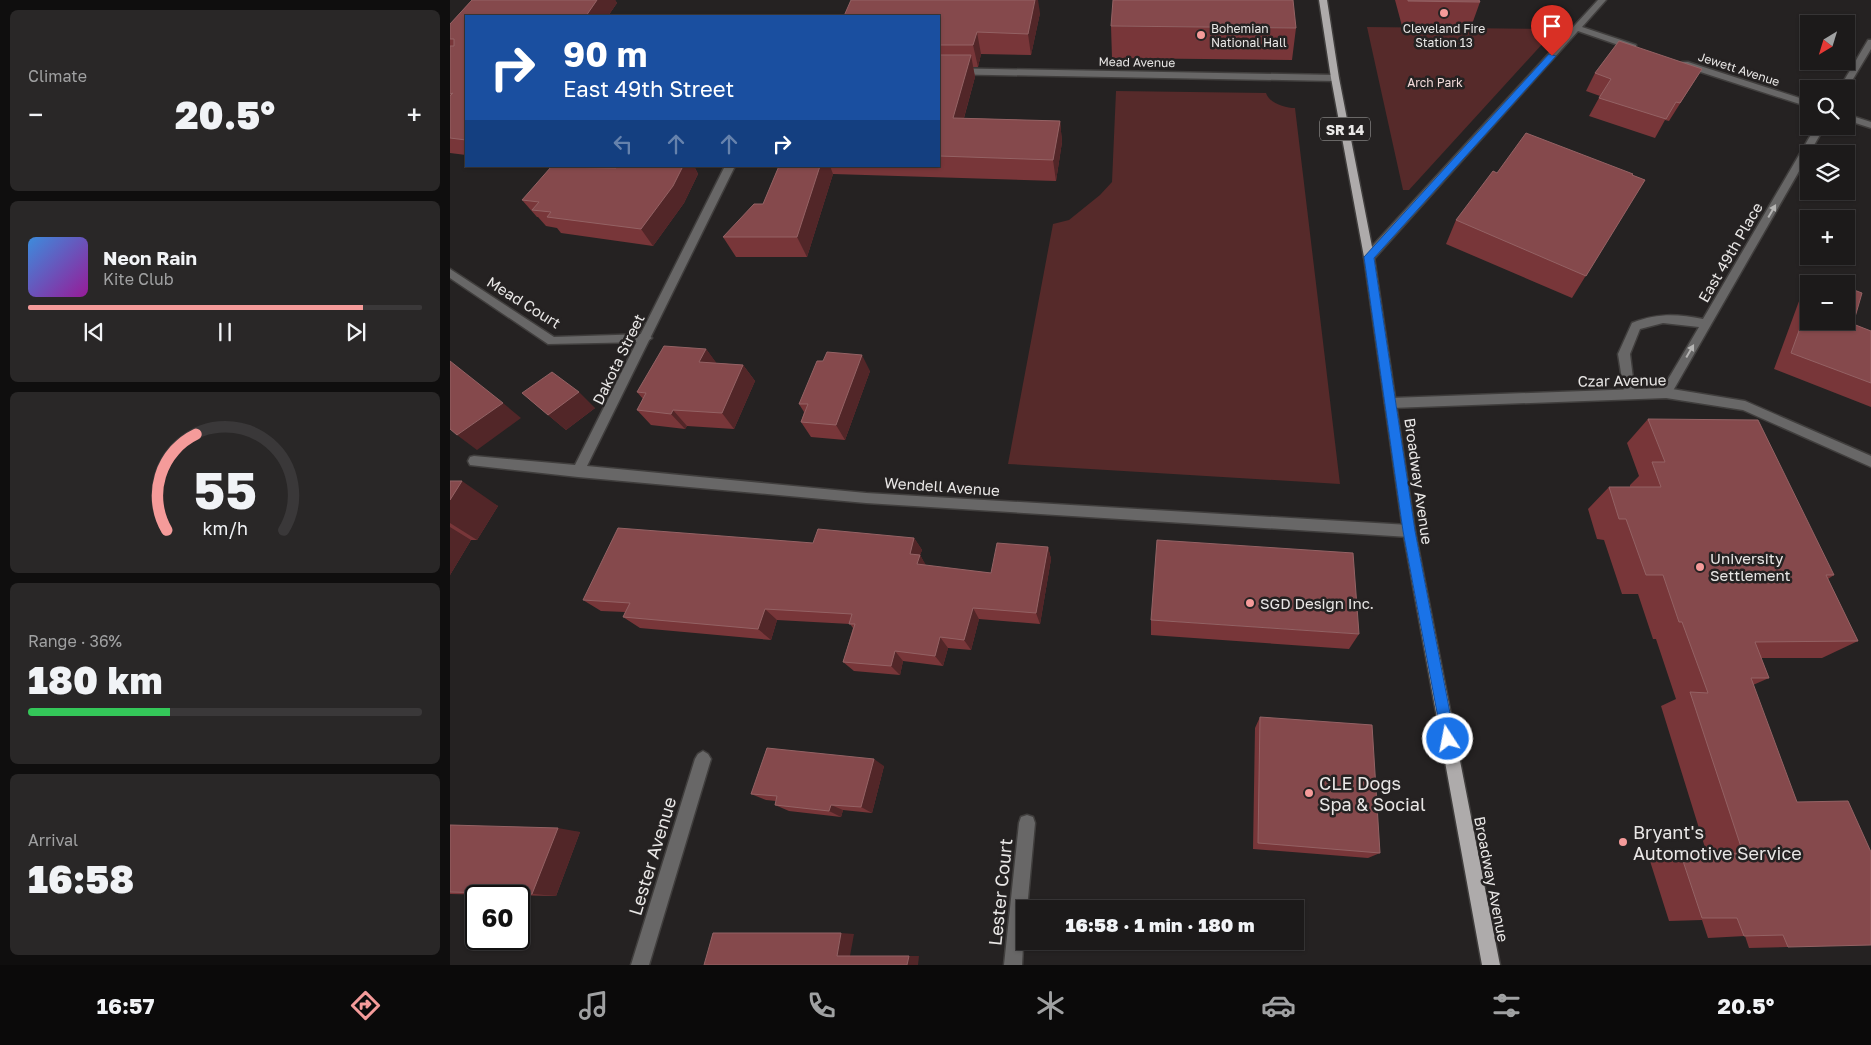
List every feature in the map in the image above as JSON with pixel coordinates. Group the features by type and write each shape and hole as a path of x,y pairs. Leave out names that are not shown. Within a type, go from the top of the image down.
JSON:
{"main road":[{"name":"Broadway Avenue","path":"1324,0 1335,78 1369,257 1409,531 1491,965"}],"street":[{"path":"1369,257 1602,0"},
{"path":"1577,28 1645,51"},
{"path":"1848,80 1871,42"},
{"name":"Jewett Avenue","path":"1672,60 1800,101"},
{"name":"Mead Avenue","path":"940,71 1335,78"},
{"path":"1855,120 1871,126"},
{"name":"East 49th Place","path":"1666,393 1816,135"},
{"name":"Dakota Street","path":"578,472 729,167"},
{"name":"Mead Court","path":"450,273 552,341 646,338"},
{"path":"1629,395 1624,354 1636,326 1653,318 1679,318 1706,324"},
{"name":"Czar Avenue","path":"1391,403 1666,393 1745,406 1871,462"},
{"name":"Wendell Avenue","path":"474,461 866,498 1409,531"},
{"name":"Lester Avenue","path":"640,965 703,760"},
{"name":"Lester Court","path":"1013,965 1027,822"}],"green space":[{"name":"Arch Park","path":"1367,27 1556,29 1409,190 1403,190"},
{"path":"1116,91 1266,93 1270,100 1295,108 1340,484 1008,464 1053,224 1069,220 1100,195 1112,182"}],"building":[{"path":"472,0 597,0 587,15 465,15 465,140 450,138 450,96 453,93 450,94 450,46 454,46 454,39 450,39 450,24"},
{"path":"851,0 1035,0 1028,34 977,32 973,45 940,45 940,15 844,15"},
{"path":"1113,0 1293,0 1296,28 1111,26"},
{"path":"1479,0 1480,2 1408,1"},
{"path":"1619,41 1702,69 1680,103 1676,102 1666,119 1599,98 1611,79 1595,73"},
{"path":"940,55 971,55 953,118 1060,121 1053,160 940,156"},
{"path":"1526,133 1645,180 1586,276 1456,220 1493,171 1497,173"},
{"path":"551,167 682,167 673,186 641,229 547,217 551,212 532,210 539,202 522,200"},
{"path":"779,167 820,167 797,237 723,237 754,204 763,204"},
{"path":"1855,290 1862,293 1855,317"},
{"path":"1855,325 1871,331 1871,383 1791,353 1800,328 1800,330 1855,330"},
{"path":"664,346 706,349 699,362 743,365 722,413 673,410 671,414 637,410 646,393 637,392"},
{"path":"827,352 862,355 836,425 801,422 808,404 799,404 817,361 823,361"},
{"path":"450,361 503,403 457,435 450,429"},
{"path":"552,372 579,392 548,415 522,393"},
{"path":"1648,419 1758,420 1834,575 1826,575 1858,641 1755,642 1769,678 1751,678 1797,802 1848,801 1871,852 1871,945 1788,947 1783,935 1744,936 1737,918 1702,918 1681,855 1743,853 1690,692 1708,693 1682,622 1679,622 1663,575 1646,575 1626,519 1619,519 1609,487 1661,487 1652,462 1665,462"},
{"path":"450,481 462,481 450,500"},
{"path":"618,528 813,543 818,529 914,538 910,554 920,555 917,564 991,573 997,543 1048,547 1036,613 973,608 964,640 940,637 935,656 895,651 891,666 843,662 855,624 849,624 852,614 765,609 758,629 623,617 630,603 583,600"},
{"name":"SGD Design Inc.","path":"1157,540 1353,553 1359,634 1151,620"},
{"name":"CLE Dogs Spa & Social","path":"1260,717 1372,725 1380,853 1258,843"},
{"path":"767,748 874,759 861,807 831,805 829,811 775,805 777,796 751,794"},
{"path":"450,825 558,828 532,894 530,894 530,885 465,885 465,892 450,892"},
{"path":"713,933 841,933 837,956 909,956 907,965 704,965"}],"place":[{"name":"Cleveland Fire Station 13","path":"1444,13"},
{"name":"Bohemian National Hall","path":"1201,35"},
{"name":"University Settlement","path":"1700,567"},
{"name":"SGD Design Inc.","path":"1250,603"},
{"name":"CLE Dogs Spa & Social","path":"1309,793"},
{"name":"Bryant's Automotive Service","path":"1623,842"}],"route":[{"path":"1448,739 1409,531 1369,257 1552,56"}]}
